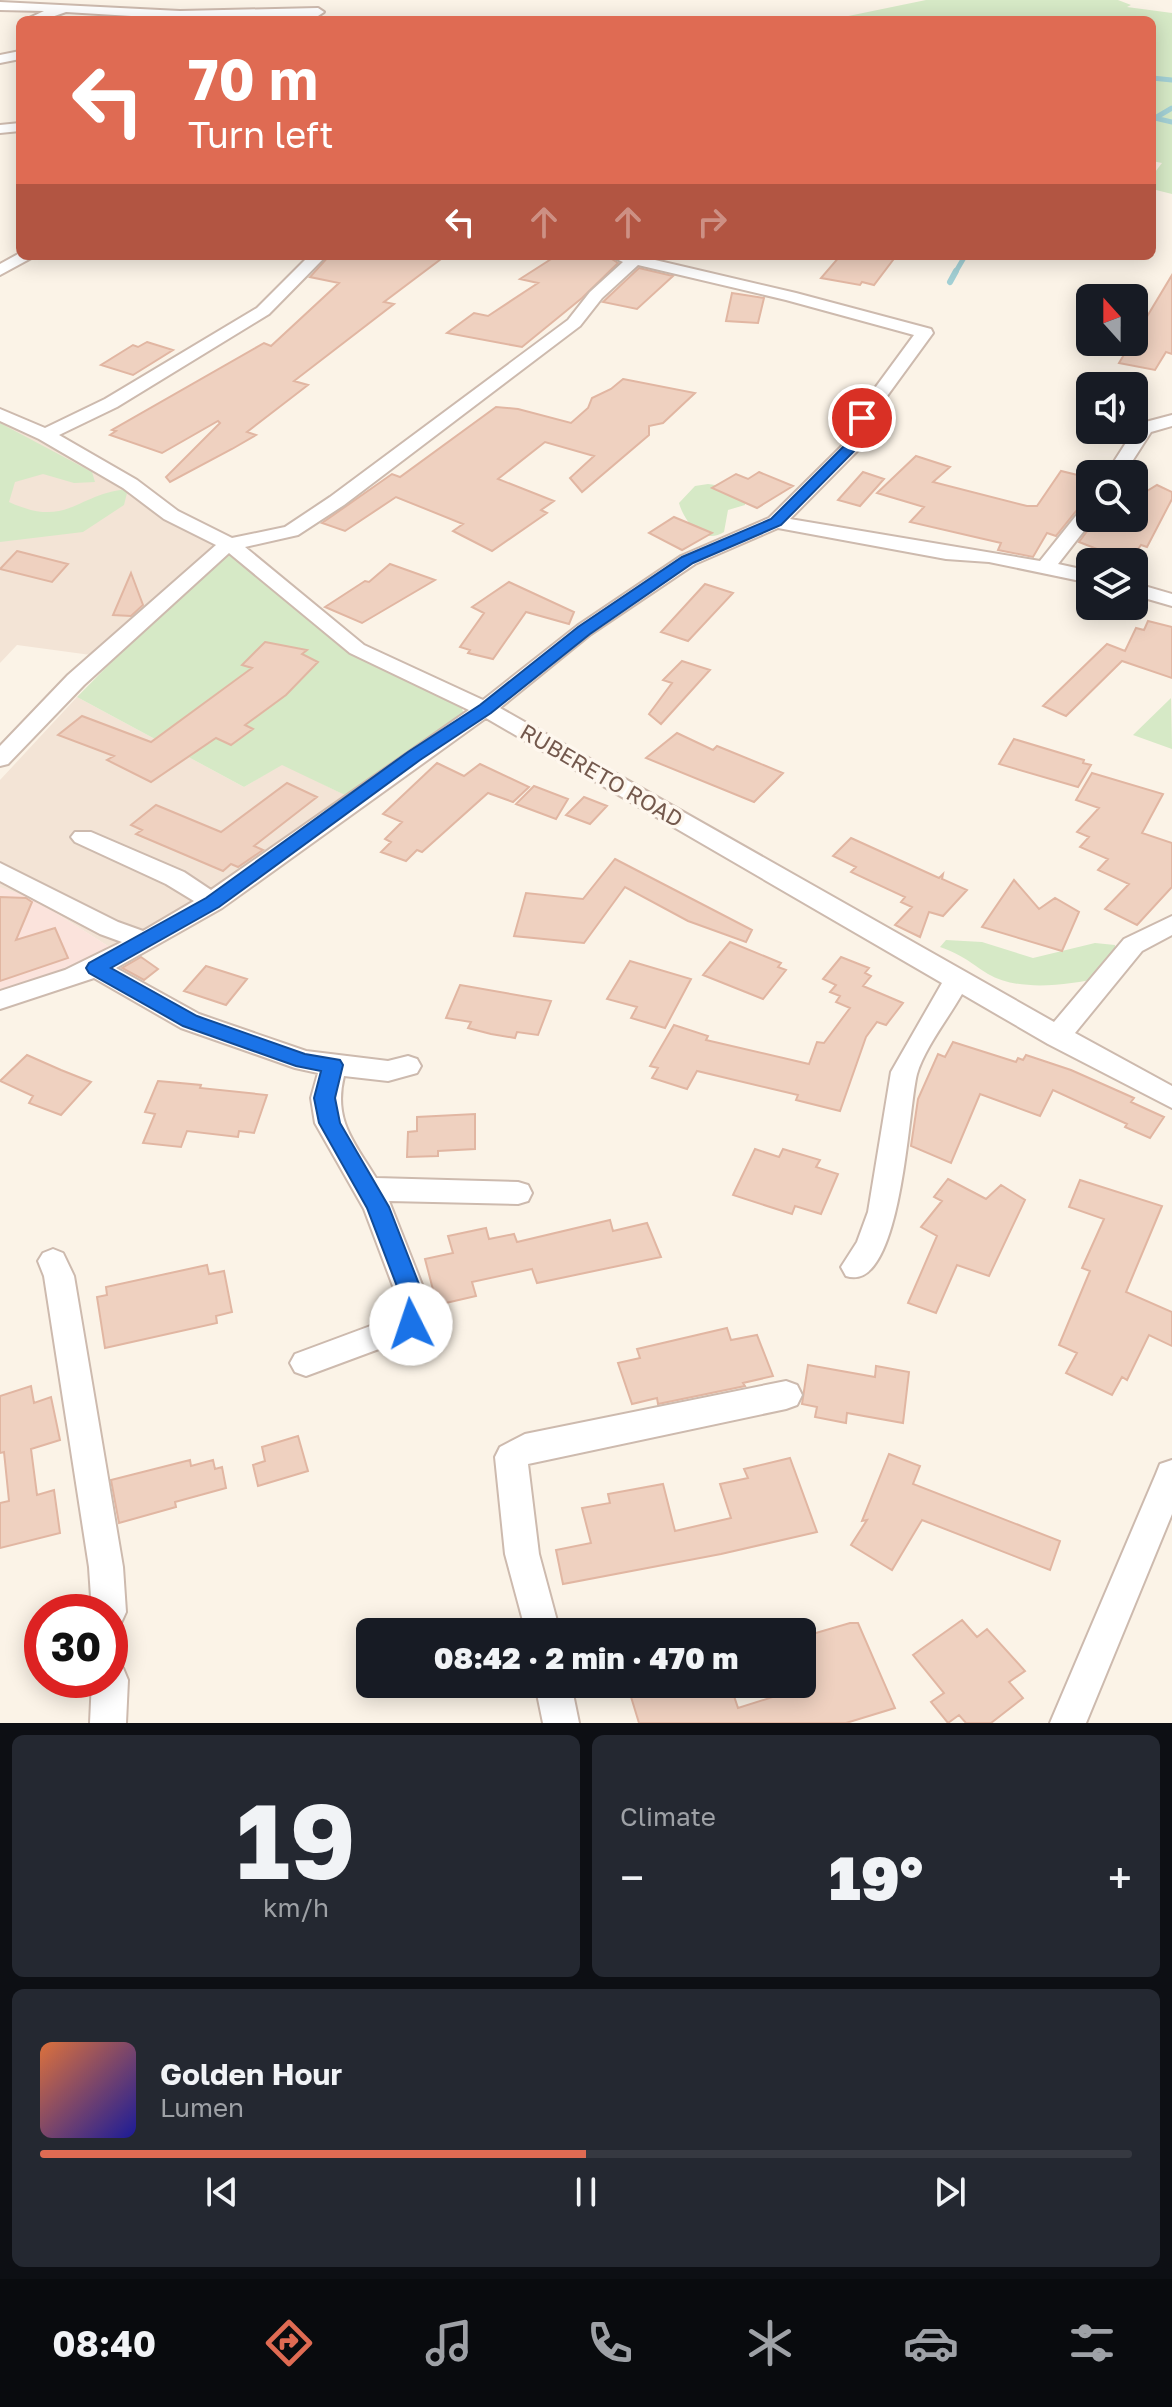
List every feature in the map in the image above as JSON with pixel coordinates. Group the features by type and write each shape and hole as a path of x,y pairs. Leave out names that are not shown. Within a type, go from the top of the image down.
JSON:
{"street":[{"path":"42,16 79,0"},
{"path":"0,6 180,15 318,12"},
{"path":"0,270 19,260"},
{"path":"45,435 138,388 263,311 314,260"},
{"path":"0,759 76,680 212,556 230,544 291,531 337,501 574,323 624,260"},
{"path":"0,1000 96,968 213,902 414,756 485,709 584,630 688,560 776,522 859,439 863,428 862,418 925,333 790,296 635,260"},
{"name":"RUBERETO ROAD","path":"0,414 45,435 130,484 171,515 230,544 357,649 534,734 1057,1037 1172,1098"},
{"path":"1124,460 1144,428 1172,420"},
{"path":"776,522 1076,574"},
{"path":"1045,567 1076,528"},
{"path":"1148,593 1172,600"},
{"path":"83,837 175,878 213,902"},
{"path":"0,871 38,888 109,928 144,941"},
{"path":"1057,1037 1133,945 1172,924"},
{"path":"96,968 190,1021 304,1061 388,1071 408,1066"},
{"path":"856,1267 870,1246 882,1212 904,1072 957,979"},
{"path":"306,1363 411,1324 417,1310 378,1207 329,1123 325,1098 333,1065"},
{"path":"365,1189 518,1193"},
{"path":"53,1261 59,1276 108,1594"},
{"path":"539,1618 522,1554 511,1457 525,1448 786,1395"},
{"path":"1068,1723 1172,1474"},
{"path":"108,1723 109,1698"},
{"path":"556,1698 561,1723"}],"shaded area":[{"path":"0,418 135,494 172,522 223,549 113,658 17,645 0,663"},
{"path":"77,697 244,787 282,764 349,797 119,953 34,899 0,891 0,780"},
{"path":"0,887 34,899 119,953 0,995"}],"green space":[{"path":"926,0 1118,0 1131,5 1127,7 1172,13 1172,194 1156,190 1156,171 1162,163 1156,162 1156,16 848,16"},
{"path":"0,423 92,472 95,482 74,483 43,474 15,482 9,502 45,512 59,511 110,492 128,489 124,505 83,532 0,542"},
{"path":"695,486 722,486 745,496 745,505 728,510 724,532 716,536 696,530 679,503"},
{"path":"223,549 355,652 461,705 464,715 349,797 282,765 244,787 77,697"},
{"path":"1171,698 1172,749 1133,735"},
{"path":"946,940 982,942 1033,958 1095,943 1115,945 1115,952 1100,978 1058,985 1028,985 1000,980 988,974 940,947"}],"building":[{"path":"325,260 440,260 384,302 394,304 294,381 308,385 247,432 256,435 170,482 166,477 220,423 218,421 162,453 110,435 116,431 112,430 264,343 271,346 339,283 310,277"},
{"path":"550,260 613,260 618,263 582,298 522,347 447,333 474,313 488,316 538,283 520,279"},
{"path":"837,260 893,260 874,285 821,278"},
{"path":"639,268 673,276 637,309 603,302"},
{"path":"1172,275 1172,354 1166,352 1155,370 1119,363 1123,356 1148,356 1148,315"},
{"path":"732,293 764,298 758,323 726,321"},
{"path":"147,342 173,350 133,375 101,365 133,345 138,347"},
{"path":"623,379 695,393 663,423 649,426 649,435 582,492 570,478 594,456 545,442 498,479 554,501 541,510 547,513 492,551 453,531 463,524 396,497 345,531 322,523 392,474 400,477 496,407 518,409 571,423 588,408 592,398"},
{"path":"916,456 950,467 933,482 1027,506 1037,506 1061,471 1076,475 1076,511 1056,536 1047,533 1033,557 998,550 1001,543 910,522 924,507 877,493"},
{"path":"759,472 793,486 757,508 712,488 736,474 748,479"},
{"path":"863,472 884,479 860,506 838,500"},
{"path":"1157,485 1172,492 1172,499 1147,547 1094,548 1079,542 1086,532 1148,532 1148,490"},
{"path":"674,517 712,533 682,550 649,533"},
{"path":"17,551 68,564 52,582 0,569"},
{"path":"390,564 435,580 362,623 325,607 365,581 369,582"},
{"path":"131,573 143,605 131,616 113,615"},
{"path":"509,582 574,612 569,624 526,612 493,659 468,653 470,650 460,647 484,613 472,607"},
{"path":"705,584 733,593 688,641 661,632"},
{"path":"1148,621 1172,627 1172,678 1122,661 1066,716 1043,706 1107,644 1125,651 1136,628 1144,630"},
{"path":"265,642 307,650 302,654 318,662 286,695 245,725 253,729 231,745 216,738 151,782 107,760 114,756 58,735 82,716 151,742 252,668 242,665"},
{"path":"682,661 710,670 661,724 649,714 672,683 663,680"},
{"path":"677,733 713,750 717,746 783,773 754,802 646,758"},
{"path":"1014,739 1084,760 1083,763 1091,765 1078,787 999,764"},
{"path":"437,763 464,776 480,764 529,787 513,802 488,793 422,852 417,850 406,861 381,852 391,842 385,839 402,822 383,814"},
{"path":"1092,773 1163,794 1142,833 1172,843 1172,887 1137,925 1105,909 1129,884 1098,870 1108,859 1080,847 1089,837 1077,832 1099,808 1076,800"},
{"path":"287,783 317,797 254,846 263,850 238,867 231,864 223,871 136,834 142,830 131,825 156,805 221,832"},
{"path":"534,786 568,799 556,819 516,804"},
{"path":"584,797 607,806 590,824 566,815"},
{"path":"851,838 939,878 943,874 942,879 967,890 943,916 929,912 920,937 895,925 912,907 901,902 905,897 851,872 856,867 833,856"},
{"path":"615,859 752,930 746,942 688,921 625,887 584,943 514,936 526,893 583,899"},
{"path":"1014,880 1039,909 1055,898 1079,912 1062,951 982,927"},
{"path":"0,897 26,898 32,902 16,940 55,928 68,958 0,981"},
{"path":"730,942 781,963 778,967 786,970 763,999 703,975"},
{"path":"141,957 158,969 144,980 122,968"},
{"path":"841,957 869,968 865,973 871,976 863,986 903,1003 886,1025 877,1022 866,1037 840,1111 796,1100 798,1095 697,1071 687,1089 652,1078 658,1068 650,1066 674,1025 708,1036 706,1040 809,1064 817,1042 824,1043 850,1008 836,1002 840,996 830,992 836,985 823,979"},
{"path":"630,961 691,979 665,1028 631,1018 637,1007 607,999"},
{"path":"206,966 247,979 226,1005 184,991"},
{"path":"460,985 551,1001 538,1035 517,1032 515,1038 491,1034 468,1028 471,1022 446,1018"},
{"path":"953,1042 1016,1062 1026,1055 1071,1070 1134,1098 1131,1102 1164,1117 1150,1138 1053,1090 1040,1116 980,1094 951,1163 911,1146 918,1099 938,1054 945,1057"},
{"path":"27,1055 91,1082 61,1115 29,1103 33,1096 0,1081"},
{"path":"158,1081 267,1095 254,1133 239,1131 238,1137 187,1131 181,1147 143,1143 155,1114 145,1112"},
{"path":"475,1114 475,1149 438,1151 438,1156 407,1157 408,1132 417,1131 417,1117"},
{"path":"755,1149 779,1157 783,1149 820,1160 816,1167 838,1174 821,1214 795,1206 792,1214 733,1195"},
{"path":"948,1179 986,1199 1001,1185 1025,1200 989,1276 957,1265 936,1313 908,1303 937,1236 921,1227 942,1201 934,1197"},
{"path":"1080,1180 1162,1206 1126,1292 1172,1312 1172,1346 1149,1335 1127,1380 1122,1377 1112,1395 1066,1373 1077,1353 1059,1345 1090,1271 1082,1268 1104,1219 1069,1207"},
{"path":"610,1220 613,1231 647,1223 661,1257 537,1283 532,1269 472,1282 476,1296 437,1305 425,1259 453,1253 448,1236 486,1228 489,1239 514,1234 517,1242"},
{"path":"207,1265 209,1274 224,1271 232,1312 216,1316 217,1323 105,1348 97,1297 107,1295 106,1287"},
{"path":"727,1328 731,1340 757,1335 773,1376 743,1383 745,1386 658,1404 657,1398 632,1404 618,1363 640,1358 637,1349"},
{"path":"808,1365 875,1377 876,1366 909,1372 903,1423 847,1413 846,1423 815,1417 817,1407 802,1404"},
{"path":"31,1386 34,1403 51,1397 60,1440 31,1449 37,1495 54,1490 60,1533 0,1548 0,1503 9,1501 4,1452 0,1453 0,1396"},
{"path":"298,1436 308,1471 258,1486 253,1465 265,1461 262,1447"},
{"path":"889,1454 920,1466 913,1484 1060,1541 1050,1570 922,1520 892,1570 851,1545 867,1520 862,1521"},
{"path":"790,1458 817,1532 563,1584 556,1550 591,1543 582,1508 610,1503 608,1494 663,1484 675,1531 731,1518 720,1484 748,1478 744,1469"},
{"path":"190,1460 191,1466 213,1460 215,1469 222,1467 226,1488 175,1502 176,1507 119,1523 111,1480"},
{"path":"962,1620 977,1637 987,1629 1025,1671 1009,1682 1023,1698 991,1723 966,1723 959,1715 948,1723 931,1702 944,1693 913,1655"},
{"path":"858,1623 895,1708 846,1723 639,1723 631,1698 735,1698 738,1708 770,1698 816,1698 816,1633"}],"waterway":[{"path":"1156,78 1172,80"},
{"path":"1156,117 1172,108"},
{"path":"1156,118 1172,122"},
{"path":"955,273 963,260"},
{"path":"950,282 956,271"}],"route":[{"path":"411,1324 417,1310 378,1207 329,1123 325,1098 333,1065 304,1061 190,1021 96,968 213,902 297,844 414,756 485,709 584,630 688,560 776,522 859,439 863,428 862,418"}]}
